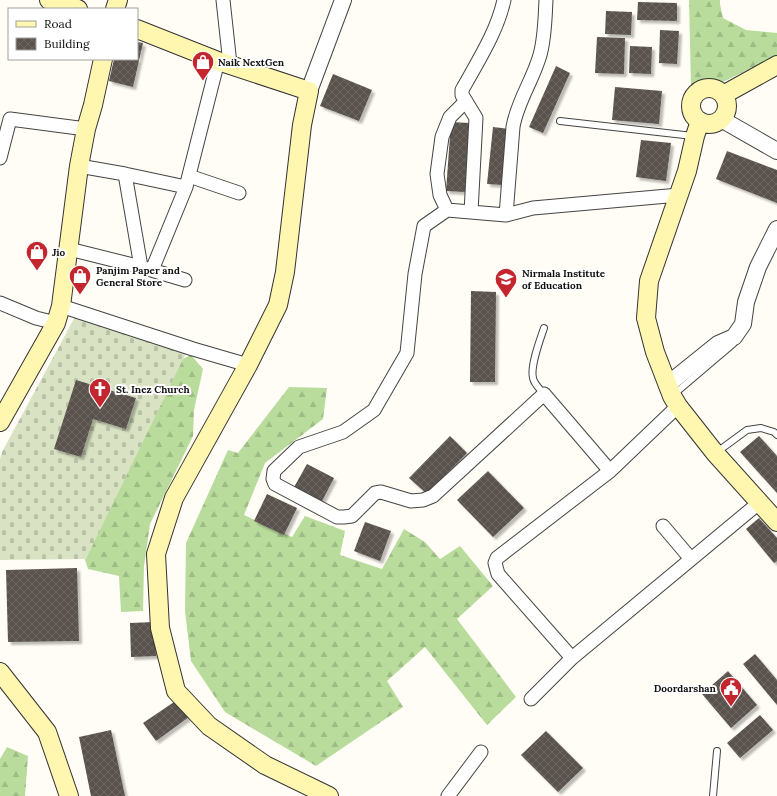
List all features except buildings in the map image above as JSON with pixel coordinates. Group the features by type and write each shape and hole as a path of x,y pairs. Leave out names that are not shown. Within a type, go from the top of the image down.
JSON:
{"main road":[{"path":"49,0 75,8"},
{"path":"138,29 224,63 309,91 302,125 285,272 278,305 248,365 174,498 156,554 160,628 176,691 209,726 265,765 329,796"},
{"path":"0,422 58,314 69,249 79,166 86,129 103,60"},
{"path":"723,95 777,66"},
{"path":"697,128 705,123 716,122 724,115 727,105 726,100 719,91 708,88 703,89 694,96 692,101 697,128 687,171 649,281 646,318 655,352 672,396 715,453 777,522"},
{"path":"0,672 48,732 68,796"}],"street":[{"path":"147,268 188,182 224,63 222,0"},
{"path":"309,91 344,0"},
{"path":"471,212 476,118 462,95 462,90 493,33 504,0"},
{"path":"506,215 515,116 540,56 546,0"},
{"path":"447,210 440,195 437,174 442,137 450,117 466,101"},
{"path":"0,158 2,139 10,119 86,129"},
{"path":"720,119 777,151"},
{"path":"79,166 125,174 188,182 239,193"},
{"path":"125,174 147,268"},
{"path":"610,471 544,394 433,496 423,500 411,501 381,492 375,493 352,516 336,517 275,484 273,479 274,471 299,447 343,432 374,410 407,353 414,274 424,226 447,210 506,215 533,208 679,195"},
{"path":"572,658 498,574 495,563 497,558 610,471 672,396 718,344 734,337 743,324 746,302 758,268 777,229"},
{"path":"69,249 147,268 185,280"},
{"path":"0,302 36,318 58,314 248,365"},
{"path":"531,699 572,658 760,502"},
{"path":"663,526 691,559"},
{"path":"448,796 482,752"}],"lane":[{"path":"560,121 697,128"},
{"path":"544,328 532,369 535,383 544,394"},
{"path":"672,396 735,342"},
{"path":"715,453 747,430 761,428 774,432 777,435"},
{"path":"713,796 717,751"}],"green space":[{"path":"689,0 720,0 723,18 746,30 777,33 777,55 721,83 691,85"},
{"path":"76,315 186,353 86,559 0,560 0,459 2,452"},
{"path":"191,355 203,369 194,410 193,436 150,524 144,566 143,611 121,612 119,576 88,569 83,554 169,365"},
{"path":"289,387 327,388 323,419 265,463 244,515 292,537 305,516 345,531 340,555 382,569 404,529 425,542 440,559 460,546 493,586 457,619 516,697 487,725 425,647 387,681 403,707 316,766 225,712 191,661 185,611 186,543 228,450 238,453"},
{"path":"7,747 28,756 25,796 0,796 0,759"}],"place":[{"name":"Naik NextGen","path":"203,82"},
{"name":"Jio","path":"37,272"},
{"name":"Panjim Paper and General Store","path":"80,296"},
{"name":"Nirmala Institute of Education","path":"506,298"},
{"name":"St. Inez Church","path":"100,408"},
{"name":"Doordarshan","path":"731,708"}]}
